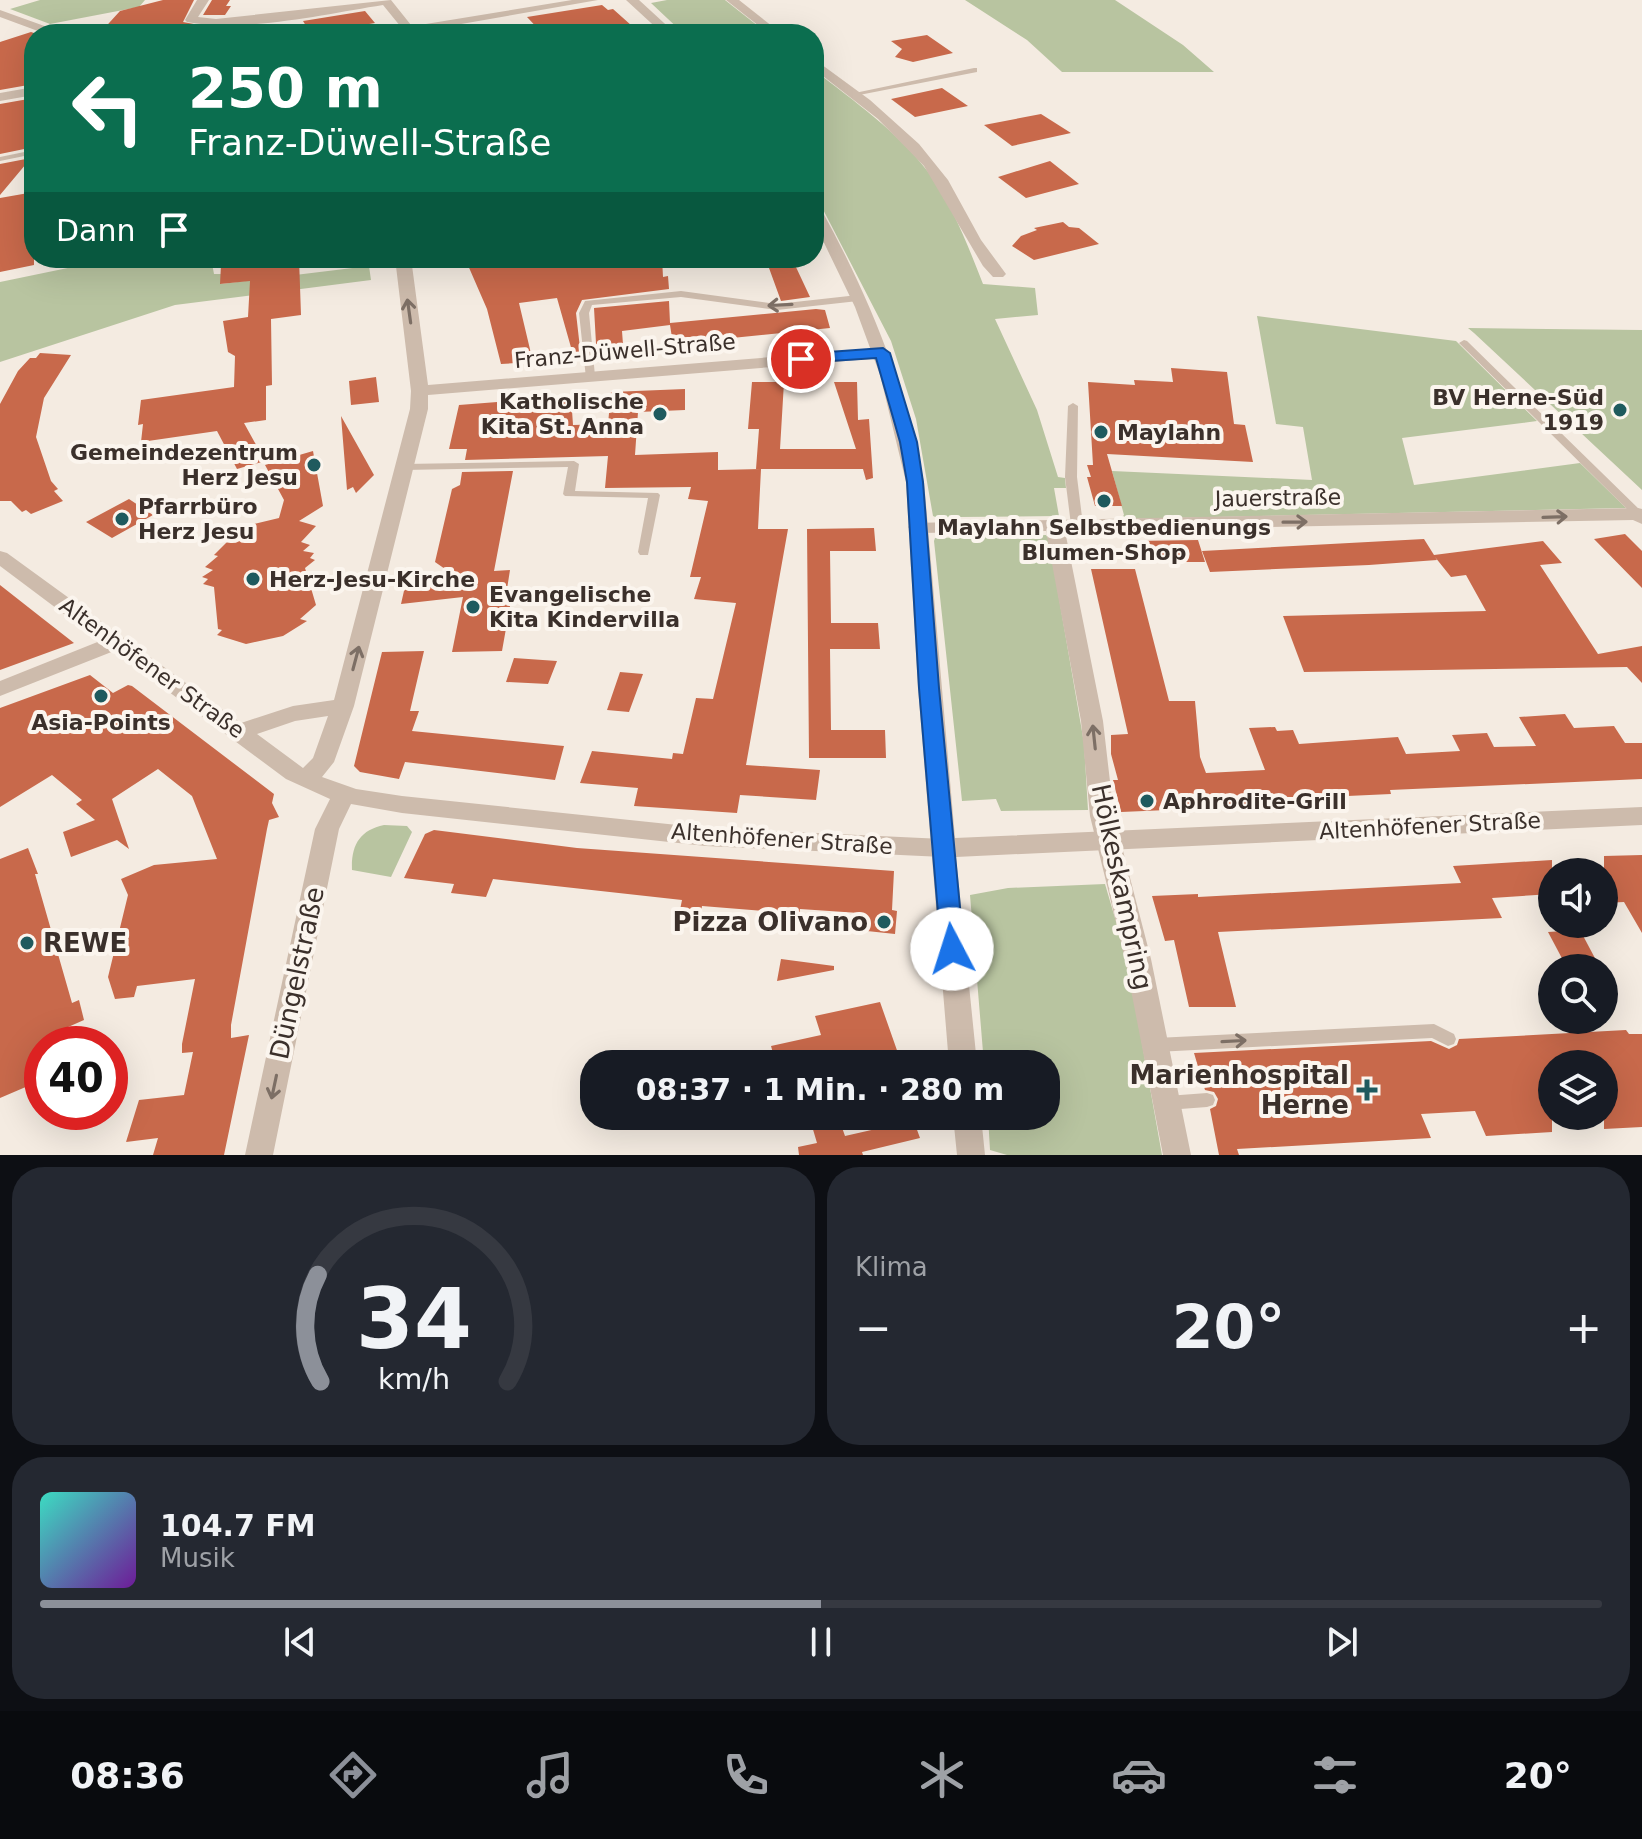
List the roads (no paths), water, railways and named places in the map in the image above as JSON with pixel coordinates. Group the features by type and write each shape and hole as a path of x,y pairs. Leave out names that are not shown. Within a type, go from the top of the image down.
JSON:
{"street":[{"path":"203,0 191,20 216,22 295,15 385,0 404,24"},
{"path":"441,24 558,2 592,0"},
{"path":"632,0 659,24"},
{"path":"732,0 763,24"},
{"path":"0,13 30,24"},
{"path":"824,71 907,139 940,179 976,249 998,274"},
{"path":"0,97 24,93"},
{"path":"824,228 883,353 908,442 918,527 962,1050"},
{"path":"305,780 323,762 343,706 419,409 408,268"},
{"name":"Franz-Düwell-Straße","path":"420,391 883,353"},
{"name":"Jauerstraße","path":"918,527 1640,516"},
{"name":"Hölkeskampring","path":"1054,525 1092,721 1102,816 1156,1045 1177,1155"},
{"name":"Altenhöfener Straße","path":"0,557 305,780 344,794 519,817 679,833 943,848 1642,816"},
{"path":"0,689 116,642"},
{"path":"238,732 293,714 343,706"},
{"name":"Düngelstraße","path":"259,1155 327,829 344,794"},
{"path":"968,1130 971,1155"}],"lane":[{"path":"854,94 974,70"},
{"path":"0,159 24,154"},
{"path":"590,376 584,313 588,303 681,294 777,307 858,298"},
{"path":"1464,343 1640,516"},
{"path":"1073,406 1071,477 1077,525"},
{"path":"404,467 574,464 569,494 654,495 644,552"},
{"path":"1156,1045 1434,1031 1448,1039"},
{"path":"1167,1104 1207,1100"}],"place":[{"name":"BV Herne-Süd 1919","path":"1620,410"},
{"name":"Katholische Kita St. Anna","path":"660,414"},
{"name":"Maylahn","path":"1101,432"},
{"name":"Gemeindezentrum Herz Jesu","path":"314,465"},
{"name":"Maylahn Selbstbedienungs Blumen-Shop","path":"1104,501"},
{"name":"Pfarrbüro Herz Jesu","path":"122,519"},
{"name":"Herz-Jesu-Kirche","path":"253,579"},
{"name":"Evangelische Kita Kindervilla","path":"473,607"},
{"name":"Asia-Points","path":"101,696"},
{"name":"Aphrodite-Grill","path":"1147,801"},
{"name":"Pizza Olivano","path":"884,922"},
{"name":"REWE","path":"27,943"},
{"name":"Marienhospital Herne","path":"1367,1090"}]}
